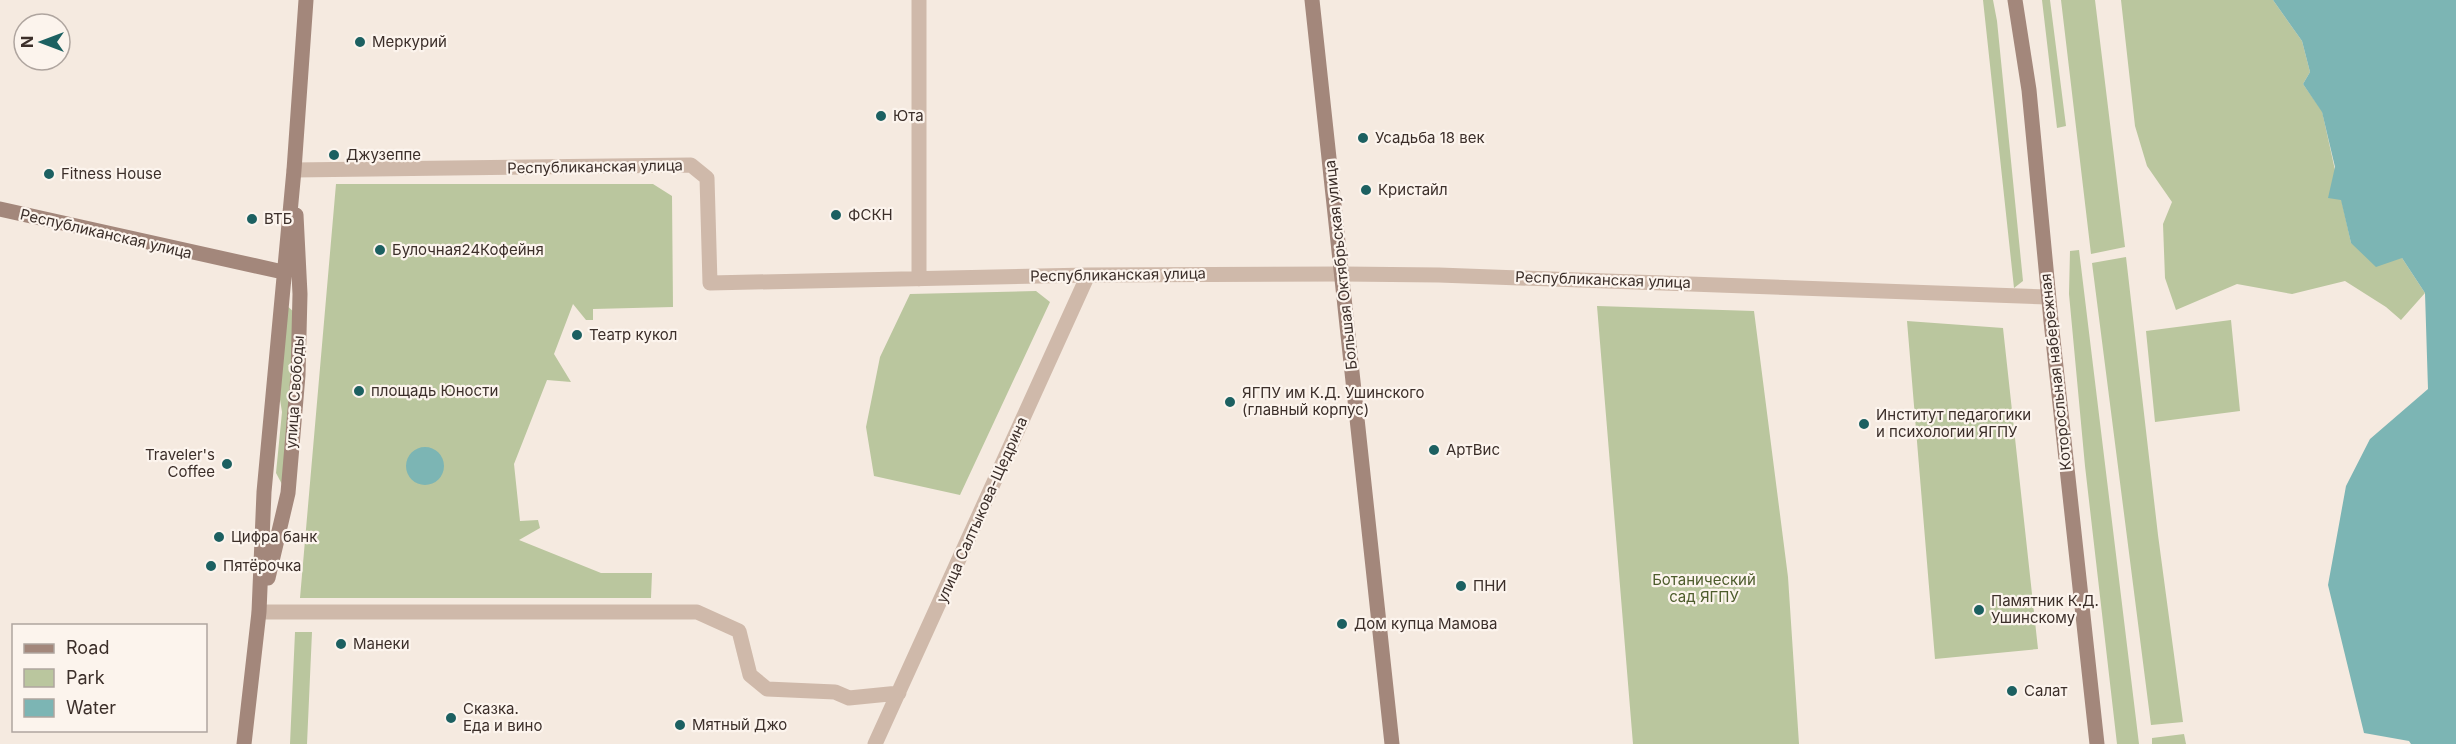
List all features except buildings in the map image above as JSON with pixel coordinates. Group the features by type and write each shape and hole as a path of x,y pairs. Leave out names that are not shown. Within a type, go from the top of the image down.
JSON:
{"main road":[{"name":"улица Свободы","path":"244,744 260,612 264,492 294,170 306,0"},
{"name":"Большая Октябрьская улица","path":"1312,0 1392,744"},
{"name":"Которосльная набережная","path":"2015,0 2029,90 2048,297 2097,744"},
{"name":"улица Свободы","path":"260,612 288,493 298,375 300,294 294,170"},
{"name":"Республиканская улица","path":"0,209 283,272"},
{"path":"299,256 283,272 300,294"},
{"path":"264,492 288,493"}],"street":[{"path":"919,0 919,279"},
{"name":"Республиканская улица","path":"294,170 691,165 707,178 710,284 1088,276 1343,274 1439,275 2048,297"},
{"name":"улица Салтыкова-Щедрина","path":"875,744 1088,276"},
{"path":"260,612 697,612 739,631 750,675 767,689 835,692 849,699 899,693"}],"green space":[{"path":"1983,0 1993,0 1997,21 2023,281 2014,288"},
{"path":"2042,0 2050,0 2066,126 2057,128"},
{"path":"2061,0 2095,0 2125,247 2091,254"},
{"path":"2121,0 2273,0 2302,41 2310,72 2303,84 2322,111 2351,243 2402,258 2425,293 2401,320 2386,307 2345,281 2292,294 2237,284 2176,310 2165,278 2163,224 2172,202 2147,166 2135,126"},
{"name":"площадь Юности","path":"336,184 653,184 672,196 673,307 593,309 593,320 586,320 573,304 554,354 571,382 547,380 514,464 520,521 538,520 540,528 519,540 601,573 652,573 651,598 300,598"},
{"path":"2079,250 2139,744 2117,744 2085,466 2069,294 2070,251"},
{"path":"2126,257 2158,535 2183,722 2151,725 2092,263"},
{"path":"1036,291 1050,302 960,495 874,476 866,427 880,357 910,294"},
{"path":"285,304 295,313 284,488 276,473 282,412 278,387"},
{"name":"Ботанический сад ЯГПУ","path":"1597,306 1754,311 1788,577 1799,744 1633,744"},
{"path":"2231,320 2240,411 2155,422 2146,331"},
{"path":"1907,321 2003,328 2038,649 1935,659"},
{"path":"295,632 312,632 307,744 290,744"},
{"path":"2184,734 2186,744 2152,744 2152,738"}],"water":[{"path":"2273,0 2456,0 2456,744 2411,744 2409,741 2364,733 2328,585 2346,486 2370,439 2428,389 2425,293 2402,258 2376,267 2351,243 2341,200 2328,198 2335,167 2322,112 2303,84 2310,72 2302,41"},
{"path":"425,447 438,453 444,466 438,479 425,485 412,479 406,466 412,453"}],"place":[{"name":"Меркурий","path":"360,42"},
{"name":"Юта","path":"881,116"},
{"name":"Усадьба 18 век","path":"1363,138"},
{"name":"Джузеппе","path":"334,155"},
{"name":"Fitness House","path":"49,174"},
{"name":"Кристайл","path":"1366,190"},
{"name":"ФСКН","path":"836,215"},
{"name":"ВТБ","path":"252,219"},
{"name":"Булочная24Кофейня","path":"380,250"},
{"name":"Театр кукол","path":"577,335"},
{"name":"площадь Юности","path":"359,391"},
{"name":"ЯГПУ им К.Д. Ушинского (главный корпус)","path":"1230,402"},
{"name":"Институт педагогики и психологии ЯГПУ","path":"1864,424"},
{"name":"АртВис","path":"1434,450"},
{"name":"Traveler's Coffee","path":"227,464"},
{"name":"Цифра банк","path":"219,537"},
{"name":"Пятёрочка","path":"211,566"},
{"name":"ПНИ","path":"1461,586"},
{"name":"Памятник К.Д. Ушинскому","path":"1979,610"},
{"name":"Дом купца Мамова","path":"1342,624"},
{"name":"Манеки","path":"341,644"},
{"name":"Салат","path":"2012,691"},
{"name":"Сказка. Еда и вино","path":"451,718"},
{"name":"Мятный Джо","path":"680,725"}]}
